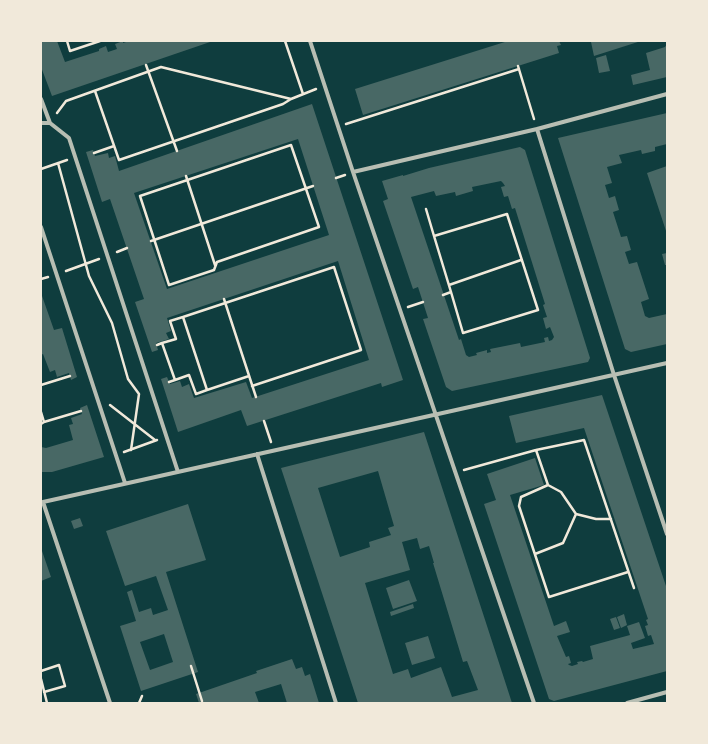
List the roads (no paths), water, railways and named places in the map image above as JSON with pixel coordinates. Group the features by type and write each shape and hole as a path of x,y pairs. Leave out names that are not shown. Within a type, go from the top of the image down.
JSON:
{"street":[{"path":"310,41 353,172 534,703"},
{"path":"353,172 537,129 667,94"},
{"path":"41,99 50,124"},
{"path":"41,123 50,124 69,138 178,472"},
{"path":"537,129 614,375 667,534"},
{"path":"41,227 125,483"},
{"path":"110,703 42,501 667,363"},
{"path":"257,454 336,703"},
{"path":"626,703 667,692"}]}
